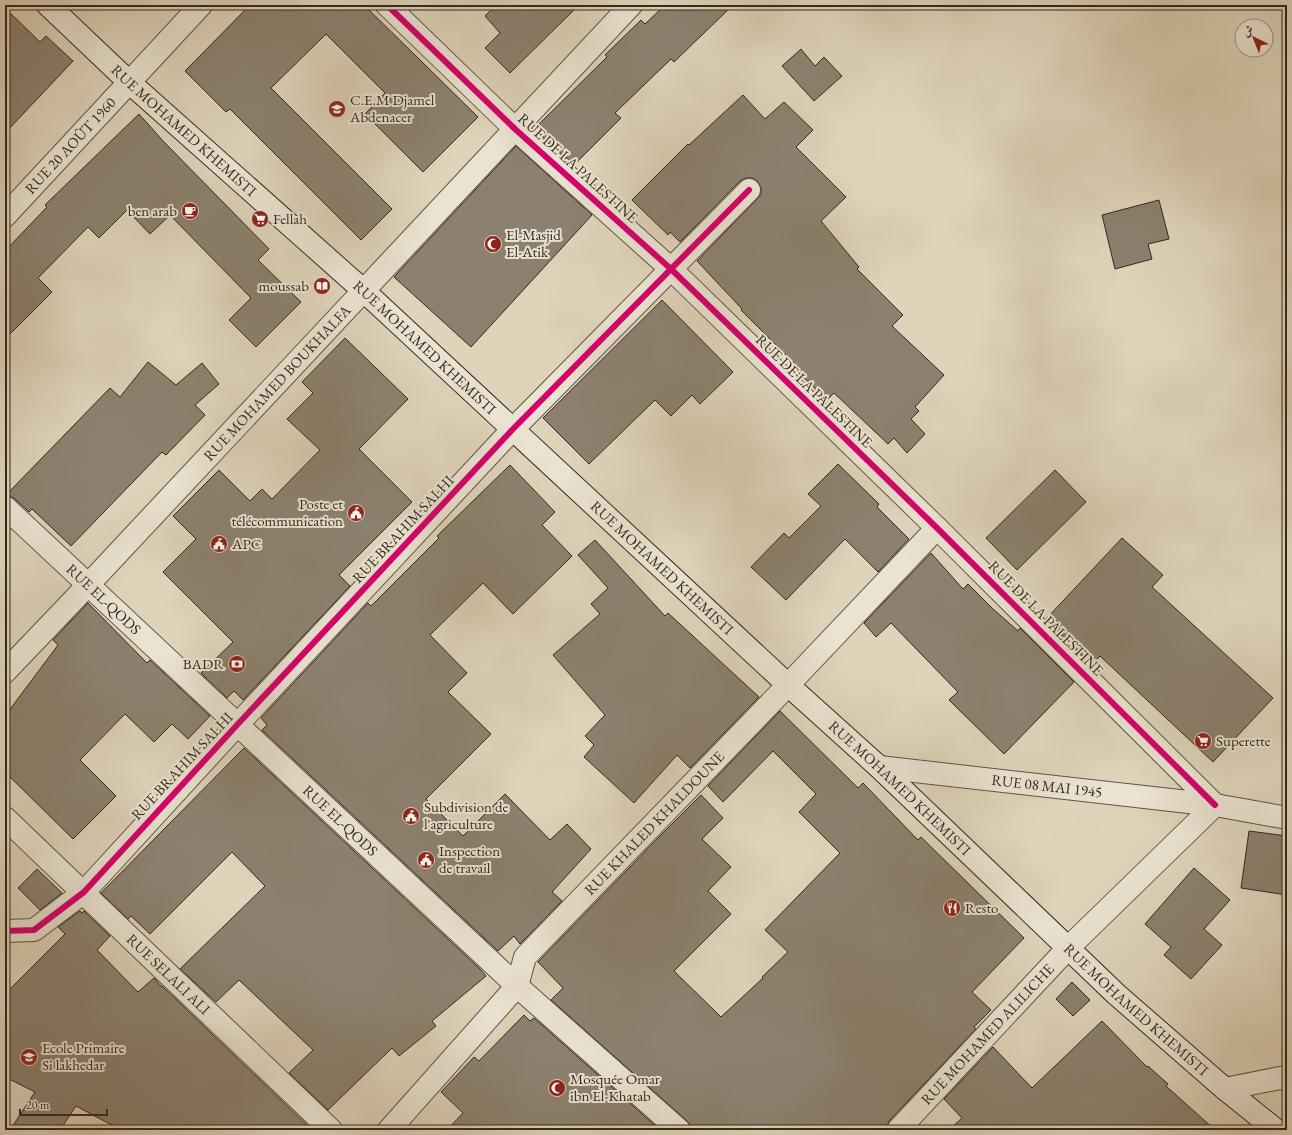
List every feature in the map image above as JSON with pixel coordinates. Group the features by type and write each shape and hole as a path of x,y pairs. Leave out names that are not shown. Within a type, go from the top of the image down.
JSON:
{"street":[{"name":"RUE MOHAMED KHEMISTI","path":"48,5 129,82 364,291 512,430 879,767 1116,994 1225,1089 1276,1130"},
{"name":"RUE 20 AOÛT 1960","path":"5,216 201,5"},
{"name":"RUE DE LA PALESTINE","path":"387,5 515,128 671,269 937,528 1215,805"},
{"name":"RUE MOHAMED BOUKHALFA","path":"5,672 88,586 631,5"},
{"name":"RUE BRAHIM SALHI","path":"5,931 34,930 84,892 237,725 512,430 749,190"},
{"name":"RUE EL-QODS","path":"5,507 517,986 679,1130"},
{"name":"RUE KHALED KHALDOUNE","path":"389,1130 517,986 524,957 788,685 937,528"},
{"name":"RUE 08 MAI 1945","path":"879,767 1215,805"},
{"path":"1215,805 1287,818"},
{"name":"RUE MOHAMED ALILICHE","path":"898,1130 1068,948 1215,805"},
{"name":"RUE SELALI ALI","path":"5,818 331,1130"},
{"path":"1225,1089 1280,1078 1287,1079"}],"building":[{"path":"250,5 364,5 478,117 423,172 365,114 385,93 326,34 271,88 392,209 361,240 230,109 226,112 185,71"},
{"path":"496,5 579,5 510,73 485,48 500,33 485,16"},
{"path":"665,5 733,5 674,62 671,59 615,113 621,118 574,165 534,129 607,57 605,55 641,20 645,24"},
{"path":"5,8 40,42 46,36 73,61 5,133"},
{"path":"801,49 815,66 824,57 842,76 814,101 782,66"},
{"path":"743,95 765,119 784,102 813,130 796,147 846,197 821,221 859,267 857,269 903,315 892,326 944,375 915,407 919,411 911,419 925,434 907,453 894,438 888,444 834,393 827,400 794,368 797,366 741,310 742,309 697,261 761,194 761,187 757,181 753,178 746,178 740,181 680,242 670,232 668,235 632,200 688,144 689,145"},
{"path":"139,114 164,142 269,249 258,260 301,302 256,347 229,320 251,298 170,215 150,234 127,210 99,238 88,227 38,278 52,292 5,339 5,251 47,207 45,205"},
{"name":"El-Masjid El-Atik","path":"516,146 592,215 471,347 394,277"},
{"path":"1159,200 1169,239 1148,244 1152,259 1115,269 1102,215"},
{"path":"662,300 733,372 700,404 692,395 671,416 655,400 589,464 543,418"},
{"path":"345,338 408,399 359,449 412,502 339,575 350,586 243,700 234,691 227,698 201,673 233,642 163,572 196,539 173,516 219,470 250,501 262,489 272,499 320,450 287,419 313,393 302,382"},
{"path":"148,362 176,385 202,363 219,384 195,405 205,415 166,455 162,452 71,546 32,509 29,512 14,498 6,495 110,388 120,397"},
{"path":"838,464 879,504 877,507 909,539 878,572 845,539 786,600 751,567 784,533 789,538 821,506 808,494"},
{"path":"510,465 555,512 542,525 572,556 513,614 483,583 430,635 467,673 448,692 491,734 426,799 463,836 505,794 550,840 567,824 591,849 552,892 562,901 520,944 514,936 498,951 262,730 267,725 261,718 368,603 371,606 439,538 437,536"},
{"path":"1055,470 1086,502 1017,570 986,538"},
{"path":"1122,538 1163,575 1152,587 1273,698 1213,762 1100,656 1092,665 1046,619"},
{"path":"595,540 665,616 668,613 759,697 690,768 677,755 634,803 584,757 594,745 585,736 605,715 553,655 600,614 591,604 608,588 578,555"},
{"path":"931,553 963,589 968,584 1018,631 1020,628 1074,682 1004,754 949,700 958,692 891,623 876,637 864,623"},
{"path":"88,603 147,663 150,660 210,716 188,739 172,724 154,742 125,714 80,760 116,796 73,839 5,772 5,716 58,645 53,640"},
{"path":"780,711 858,788 863,783 918,840 921,837 1024,938 972,992 991,1010 974,1027 976,1029 889,1121 886,1130 691,1130 691,1126 687,1121 551,1000 563,988 538,962 701,795 723,818 702,839 731,867 708,891 731,914 674,971 721,1017 763,978 762,977 788,952 765,930 840,853 799,812 816,794 773,751 723,802 708,786"},
{"path":"244,748 486,976 432,1021 436,1026 399,1056 392,1048 328,1110 289,1073 313,1050 239,980 216,1002 180,969 265,886 232,852 150,934 131,916 128,919 101,893"},
{"path":"1249,831 1287,836 1287,895 1241,888"},
{"path":"1194,868 1230,900 1204,929 1222,945 1191,979 1164,955 1171,947 1145,924"},
{"path":"37,869 62,893 40,910 18,888"},
{"path":"80,911 82,913 84,911 110,936 97,950 138,992 154,978 310,1128 308,1130 121,1130 76,1106 60,1130 10,1130 35,1092 5,1077 5,994 65,934 58,927"},
{"path":"1072,982 1090,1000 1073,1016 1056,999"},
{"path":"524,1015 530,1021 534,1018 660,1130 447,1130 463,1113 441,1092 474,1057 479,1061"},
{"path":"1102,1021 1147,1067 1148,1066 1168,1084 1166,1086 1215,1130 949,1130 962,1118 944,1099 993,1047 1032,1088"}],"cycle path":[{"path":"387,5 515,129 671,269 937,528 1215,805"},
{"path":"5,931 34,930 84,892 237,725 512,430 749,190"}],"place":[{"name":"C.E.M Djamel Abdenacer","path":"337,109"},
{"name":"ben arab","path":"190,211"},
{"name":"Fellah","path":"260,219"},
{"name":"El-Masjid El-Atik","path":"493,244"},
{"name":"moussab","path":"322,286"},
{"name":"Poste et télécommunication","path":"356,513"},
{"name":"APC","path":"219,544"},
{"name":"BADR","path":"237,664"},
{"name":"Superette","path":"1203,741"},
{"name":"Subdivision de l'agriculture","path":"411,816"},
{"name":"Inspection de travail","path":"426,860"},
{"name":"Resto","path":"952,908"},
{"name":"Ecole Primaire Si lakhedar","path":"29,1057"},
{"name":"Mosquée Omar ibn El-Khatab","path":"557,1088"}]}
